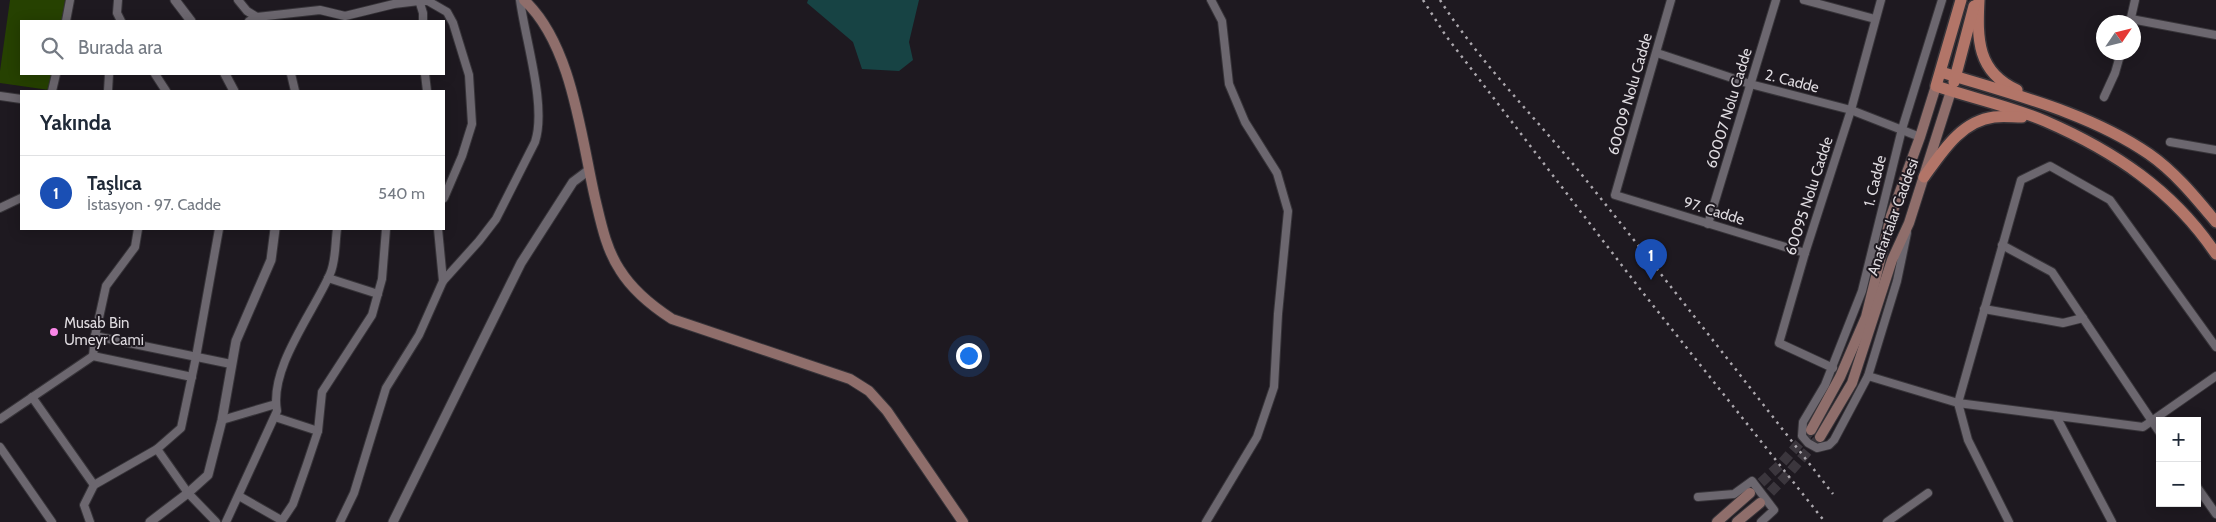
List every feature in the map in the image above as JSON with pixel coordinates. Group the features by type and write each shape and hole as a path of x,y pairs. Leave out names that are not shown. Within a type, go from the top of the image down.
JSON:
{"main road":[{"path":"524,0 553,36 567,72 604,237 620,270 648,304 672,319 850,379 868,391 887,411 963,522"},
{"name":"Anafartalar Caddesi","path":"1811,430 1840,377 1866,316 1891,216 1920,137 1961,0"},
{"path":"1978,0 1978,32 1986,64 1993,74 2006,85 2040,103"},
{"name":"Anafartalar Caddesi","path":"1820,437 1852,383 1892,260 1909,223 1978,0"},
{"path":"1941,72 2040,103 2094,124 2150,154 2185,186 2216,222"},
{"path":"1936,86 2034,117 2117,157 2154,185 2173,203 2206,239 2216,254"},
{"path":"1924,177 1945,148 1959,133 1970,125 1993,117 2034,117"},
{"path":"1717,522 1750,493"},
{"path":"1737,522 1760,503"}],"street":[{"path":"66,20 70,0"},
{"path":"116,17 118,0"},
{"path":"175,0 190,20"},
{"path":"238,0 247,11 261,19 320,10 345,16 419,0 428,1 447,12 454,23 469,75 472,124 462,156 445,196"},
{"path":"419,0 423,20"},
{"path":"340,522 354,493 386,388 419,335 443,281 496,219 538,133 538,112 534,80 520,0"},
{"path":"1206,522 1257,437 1274,387 1278,314 1288,211 1277,173 1245,122 1229,84 1222,20 1211,0"},
{"name":"60009 Nolu Cadde","path":"1615,195 1671,0"},
{"name":"60007 Nolu Cadde","path":"1708,224 1776,0"},
{"path":"1804,0 1875,19"},
{"name":"60095 Nolu Cadde","path":"1833,368 1779,343 1805,253 1851,110 1881,0"},
{"name":"1. Cadde","path":"1868,376 1834,440 1829,445 1817,448 1808,443 1802,436 1803,422 1826,385 1862,291 1902,129 1942,0"},
{"path":"2131,15 2135,0"},
{"path":"2141,23 2216,35"},
{"name":"2. Cadde","path":"1657,53 1750,84 1851,110 1920,137"},
{"path":"2104,97 2119,60"},
{"path":"52,90 56,75"},
{"path":"108,90 109,75"},
{"path":"157,75 165,90"},
{"path":"226,75 233,90"},
{"path":"292,75 296,90"},
{"path":"425,75 427,90"},
{"path":"0,96 20,99"},
{"path":"2170,142 2216,150"},
{"path":"2009,522 1968,440 1958,403 2021,180 2050,166 2110,200 2216,347"},
{"path":"394,522 521,263 573,182 589,170"},
{"name":"97. Cadde","path":"1615,195 1805,253"},
{"path":"0,208 20,198"},
{"path":"1909,223 1897,280 1868,376 1958,403 2143,427 2216,376"},
{"path":"93,356 95,336 106,286 135,247 138,230"},
{"path":"90,522 84,505 94,485 157,449 181,428 219,230"},
{"path":"150,522 188,494 208,475 222,420 236,341 271,260 275,230"},
{"path":"226,522 277,411 276,404 281,372 331,273 338,230"},
{"path":"239,496 281,521 292,504 318,431 322,392 372,315 382,279 386,230"},
{"path":"438,230 443,281"},
{"path":"2002,245 2052,272 2156,428"},
{"path":"328,278 378,294"},
{"path":"1984,309 2062,323 2083,318"},
{"path":"95,336 231,364"},
{"path":"0,418 93,356 192,377"},
{"path":"32,397 94,485"},
{"path":"222,420 276,404"},
{"path":"2056,416 2112,522"},
{"path":"274,417 318,431"},
{"path":"0,447 52,522"},
{"path":"157,449 188,494 216,522"},
{"path":"1698,497 1734,494 1752,481 1774,510 1761,522"},
{"path":"1887,522 1928,493"},
{"path":"2201,493 2216,514"}],"green space":[{"path":"10,0 65,0 63,20 20,20 20,75 54,75 49,90 0,83"}],"shaded area":[{"path":"808,0 919,0 909,42 913,60 899,71 862,69 853,42 807,3"}],"tunnel":[{"path":"1750,493 1781,464 1811,430"},
{"path":"1760,503 1820,437"}],"railway":[{"path":"1423,0 1446,36 1640,289 1825,522"},
{"path":"1440,0 1455,23 1506,87 1578,170 1833,494"}],"place":[{"name":"Taşlıca","path":"1651,280"},
{"name":"Musab Bin Umeyr Cami","path":"54,332"}]}
